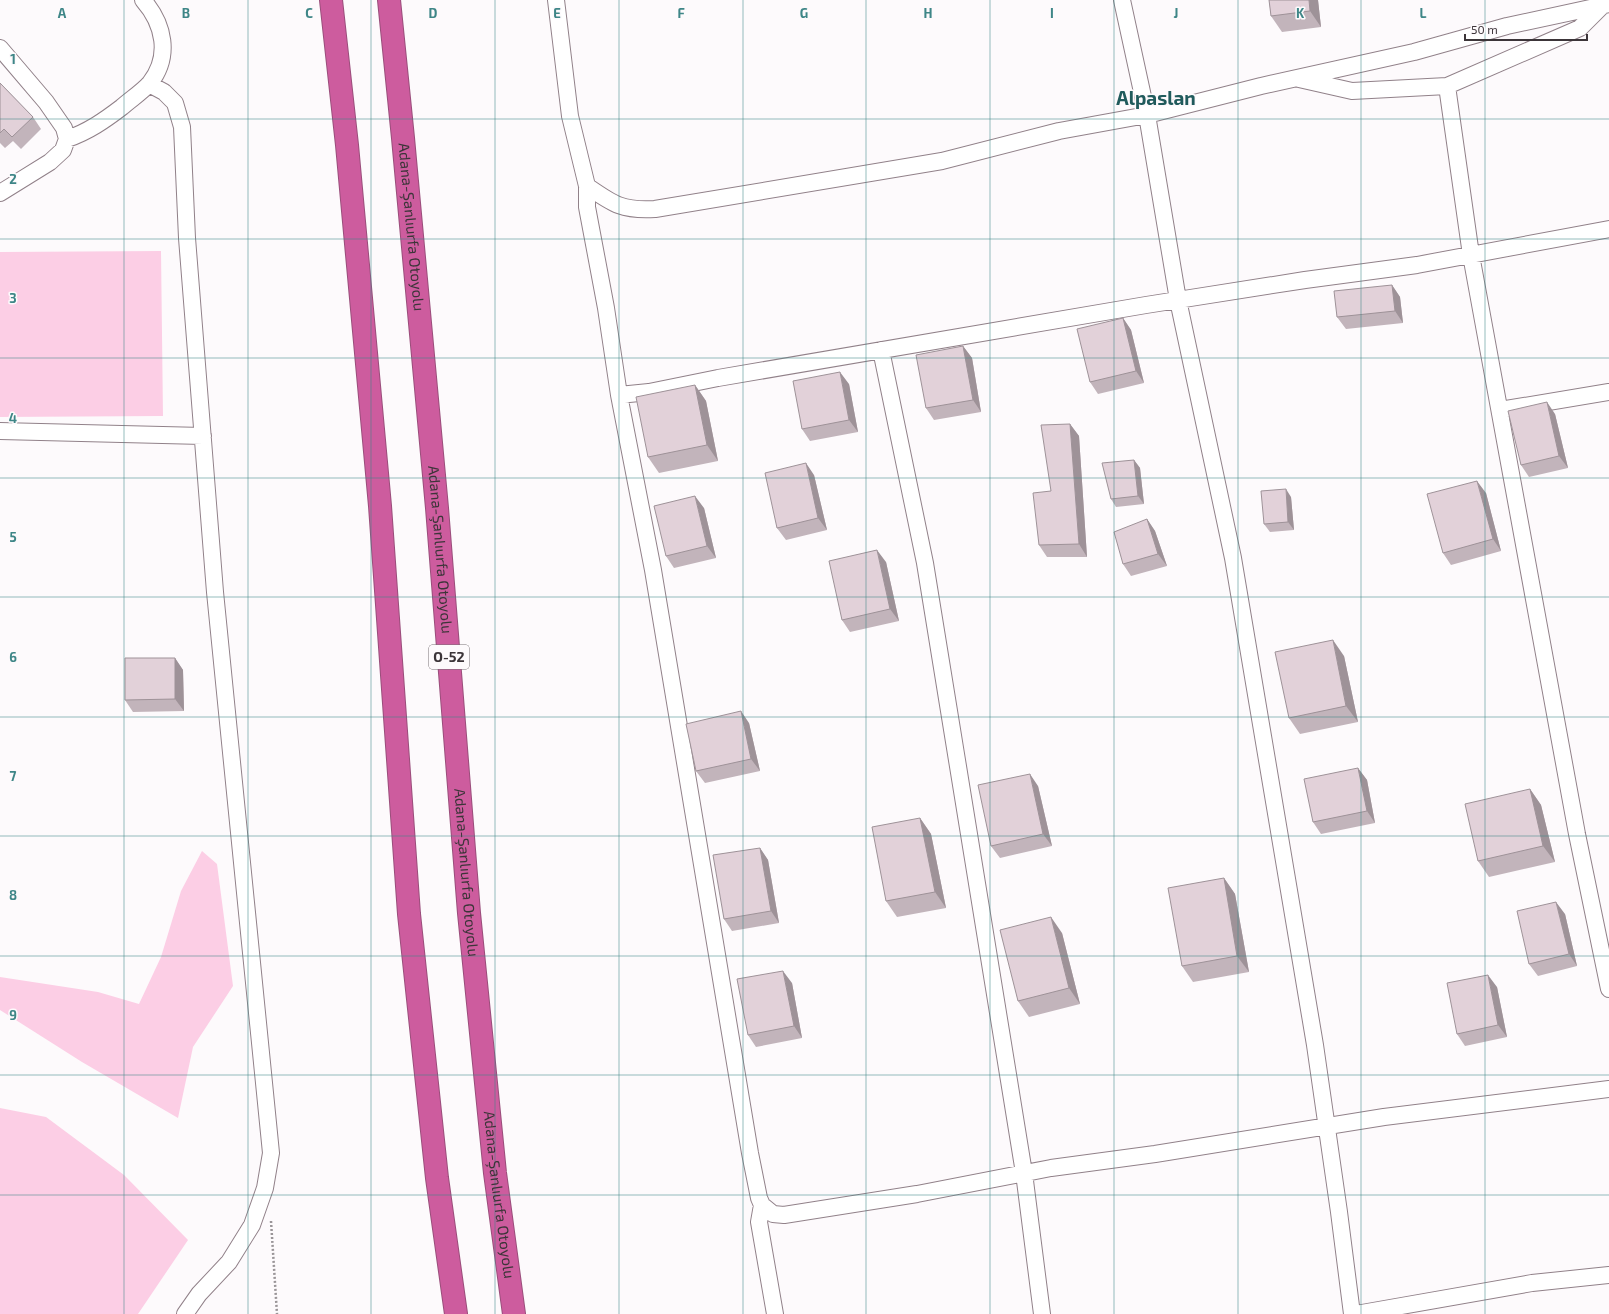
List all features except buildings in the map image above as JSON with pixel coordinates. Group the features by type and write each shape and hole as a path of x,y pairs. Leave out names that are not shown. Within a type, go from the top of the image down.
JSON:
{"highway":[{"path":"331,0 347,145 380,506 409,914 437,1178 456,1314"},
{"name":"Adana-Şanlıurfa Otoyolu","path":"389,0 438,516 469,913 495,1173 514,1314"}],"street":[{"path":"67,139 78,135 104,121 149,84 160,65 163,42 157,19 143,0"},
{"path":"556,0 570,116 587,186 587,207 606,308 619,395 653,570 750,1153 759,1198 762,1205 773,1214 784,1215 917,1194 1024,1173 1460,1107 1609,1089"},
{"path":"1122,0 1147,115 1178,300 1233,558 1315,1045 1352,1314"},
{"path":"587,186 619,207 639,210 655,209 942,161 1059,131 1147,115 1296,78 1414,52 1507,26 1606,4"},
{"path":"1296,78 1352,91 1447,86 1580,28 1606,4"},
{"path":"0,48 46,102 64,128 67,139 63,150 50,162 0,193"},
{"path":"149,84 164,92 175,103 182,127 188,238 220,654 271,1153 265,1188 252,1225 229,1262 199,1294 185,1314"},
{"path":"1447,86 1471,254 1577,834 1609,989"},
{"path":"619,395 649,392 881,350 1178,300 1305,280 1417,266 1471,254 1529,245 1609,229"},
{"path":"881,350 925,563 1024,1173 1042,1314"},
{"path":"1500,410 1609,392"},
{"path":"0,431 203,436"},
{"path":"762,1205 759,1228 774,1314"},
{"path":"1356,1314 1532,1283 1609,1275"}],"path":[{"path":"271,1218 277,1314"}],"shaded area":[{"path":"161,251 163,416 0,417 0,252"},
{"path":"202,851 217,864 233,986 193,1047 178,1118 82,1062 0,1010 0,977 98,992 139,1004 161,957 181,891"},
{"path":"0,1108 46,1117 124,1175 188,1240 138,1314 0,1314"}],"district":[{"name":"Alpaslan","path":"1156,98"}]}
